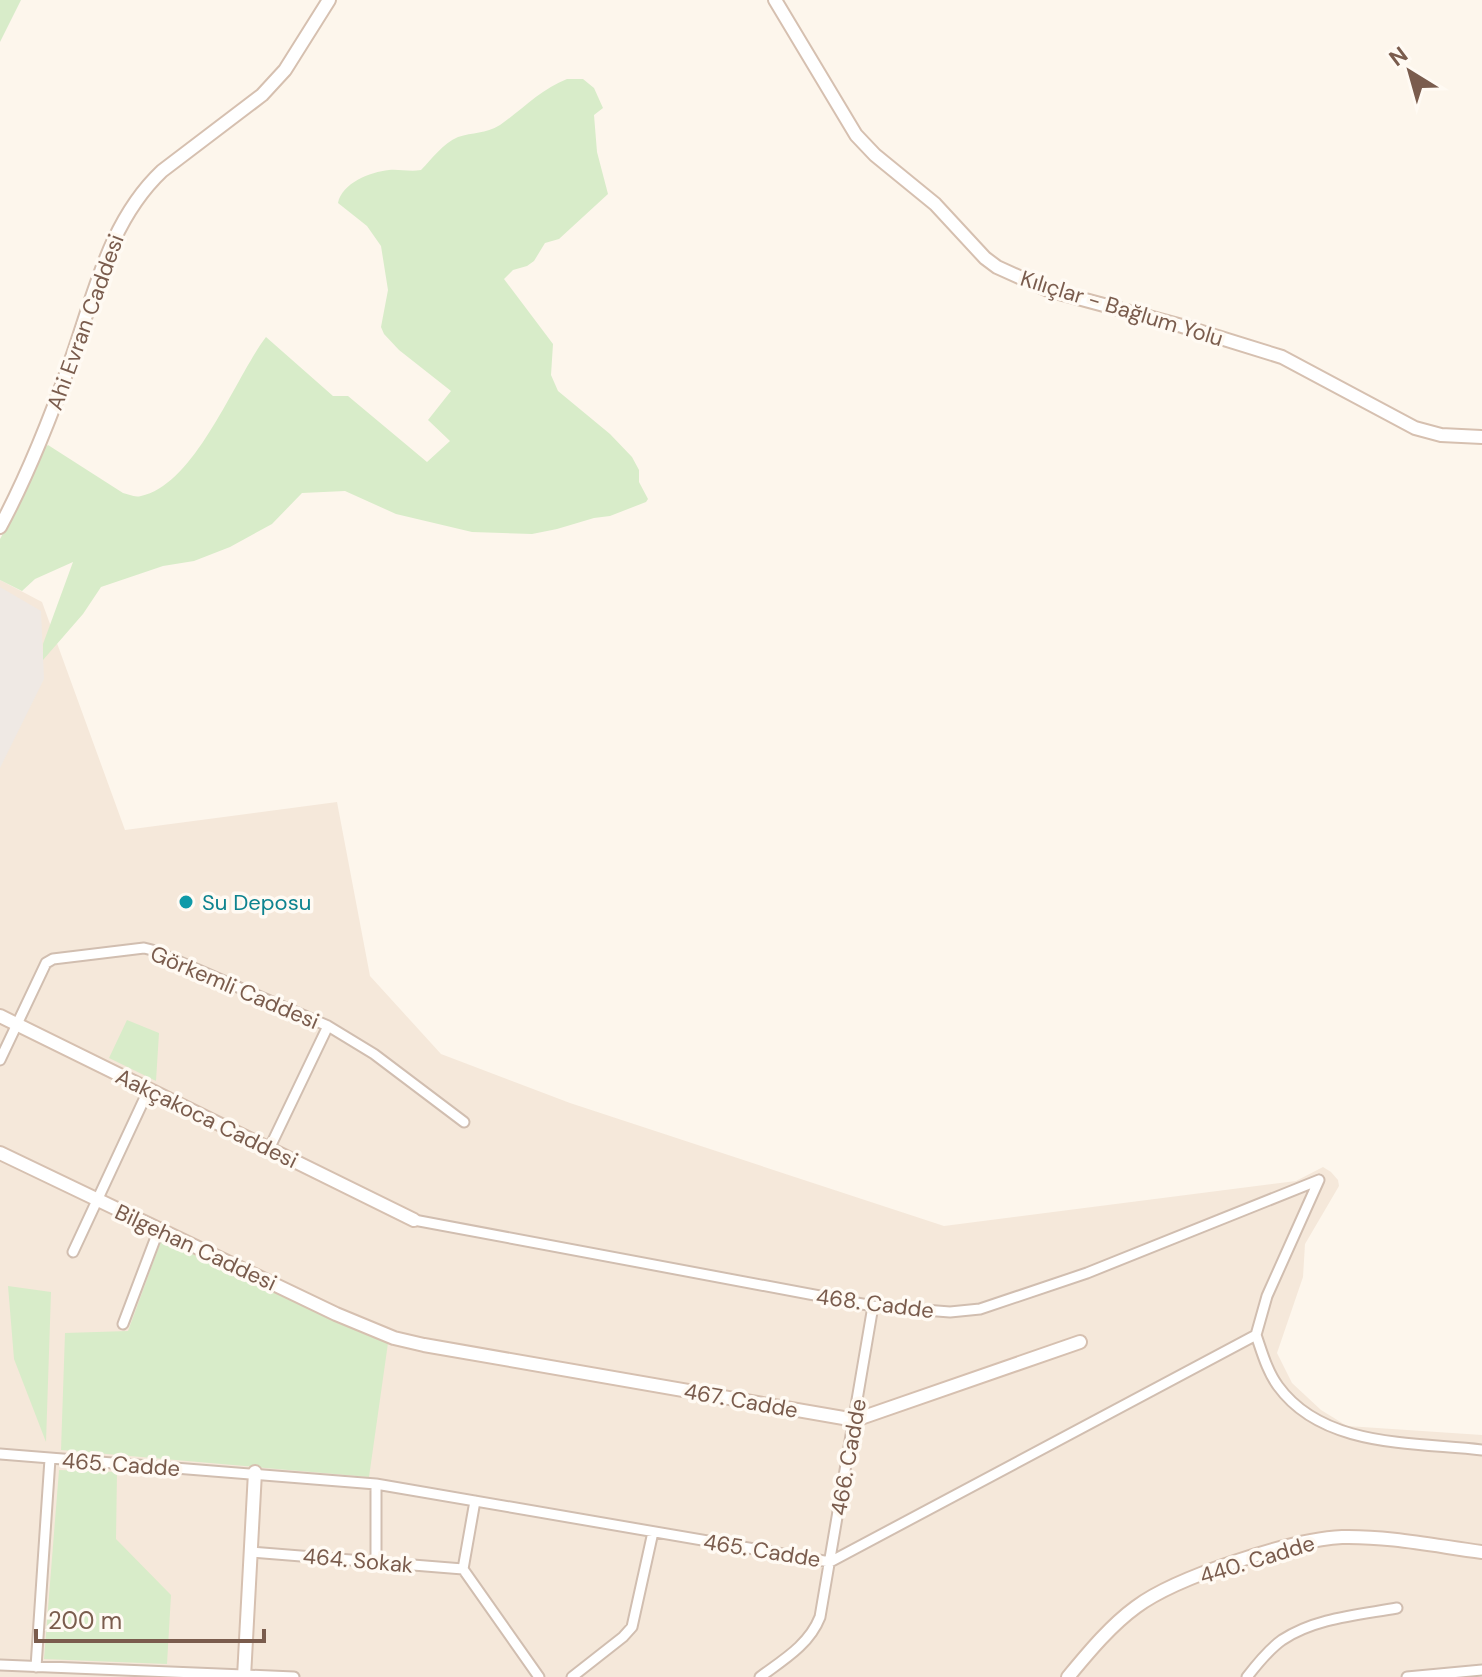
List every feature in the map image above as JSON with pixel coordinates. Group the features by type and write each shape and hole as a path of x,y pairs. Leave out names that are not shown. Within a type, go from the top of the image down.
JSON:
{"street":[{"name":"Ahi Evran Caddesi","path":"0,527 35,454 109,251 131,206 162,171 247,110 275,83 329,0"},
{"name":"Kılıçlar - Bağlum Yolu","path":"775,0 856,135 885,164 935,204 997,267 1048,290 1282,357 1415,428 1441,435 1482,437"},
{"name":"Görkemli Caddesi","path":"16,1024 46,963 53,959 144,948 328,1026 374,1054 464,1122"},
{"name":"Aakçakoca Caddesi","path":"0,1016 414,1220"},
{"path":"0,1060 16,1024"},
{"path":"270,1147 328,1026"},
{"path":"73,1252 148,1091"},
{"name":"Bilgehan Caddesi","path":"0,1153 336,1314 394,1338"},
{"name":"468. Cadde","path":"414,1220 873,1306 950,1312 980,1309 1087,1273 1319,1180 1267,1296 1256,1335"},
{"path":"123,1324 159,1229"},
{"name":"466. Cadde","path":"760,1677 803,1644 814,1632 820,1617 873,1306"},
{"path":"1256,1335 1268,1369 1278,1386 1319,1422 1352,1435 1482,1450"},
{"name":"465. Cadde","path":"0,1454 376,1484 830,1562 1256,1335"},
{"name":"467. Cadde","path":"394,1338 855,1420 1080,1342"},
{"path":"36,1667 50,1459"},
{"path":"244,1676 255,1472"},
{"path":"376,1484 376,1561"},
{"path":"475,1501 463,1569 539,1677"},
{"path":"572,1677 632,1627 653,1532"},
{"name":"440. Cadde","path":"1068,1677 1121,1619 1158,1594 1211,1571 1298,1543 1343,1537 1372,1538 1482,1552"},
{"name":"464. Sokak","path":"252,1552 463,1569"},
{"path":"1247,1677 1279,1642 1295,1633 1323,1621 1397,1608"},
{"path":"0,1665 294,1677"},
{"path":"1414,1677 1482,1670"}],"shaded area":[{"path":"0,580 42,602 125,830 337,802 370,976 441,1054 570,1103 944,1226 1296,1181 1323,1167 1331,1172 1339,1186 1305,1244 1303,1277 1277,1353 1292,1383 1321,1410 1347,1426 1482,1435 1482,1677 0,1677"},
{"path":"0,587 41,611 44,679 0,768"}],"green space":[{"path":"0,0 21,0 0,42"},
{"path":"567,79 583,79 594,88 603,108 594,115 597,152 608,194 559,239 545,243 534,261 513,270 504,279 553,344 551,375 558,391 610,434 632,457 639,470 639,482 648,499 646,502 610,516 532,534 472,532 396,514 345,491 302,493 272,524 230,547 194,561 163,566 101,587 83,614 43,660 43,644 73,562 35,579 22,591 0,580 0,539 43,449 48,445 123,493 138,496 161,487 179,472 196,451 266,337 333,396 348,396 427,462 450,441 428,420 451,391 399,350 384,334 381,327 388,290 381,246 367,226 338,203 345,190 358,180 389,170 421,170 453,140 500,125 540,94"},
{"path":"127,1020 159,1033 156,1081 109,1058"},
{"path":"161,1241 248,1277 388,1343 369,1477 61,1450 65,1333 128,1331"},
{"path":"8,1286 51,1292 46,1442 14,1359"},
{"path":"59,1470 117,1472 116,1539 171,1595 167,1664 44,1659"}],"place":[{"name":"Su Deposu","path":"186,902"}]}
